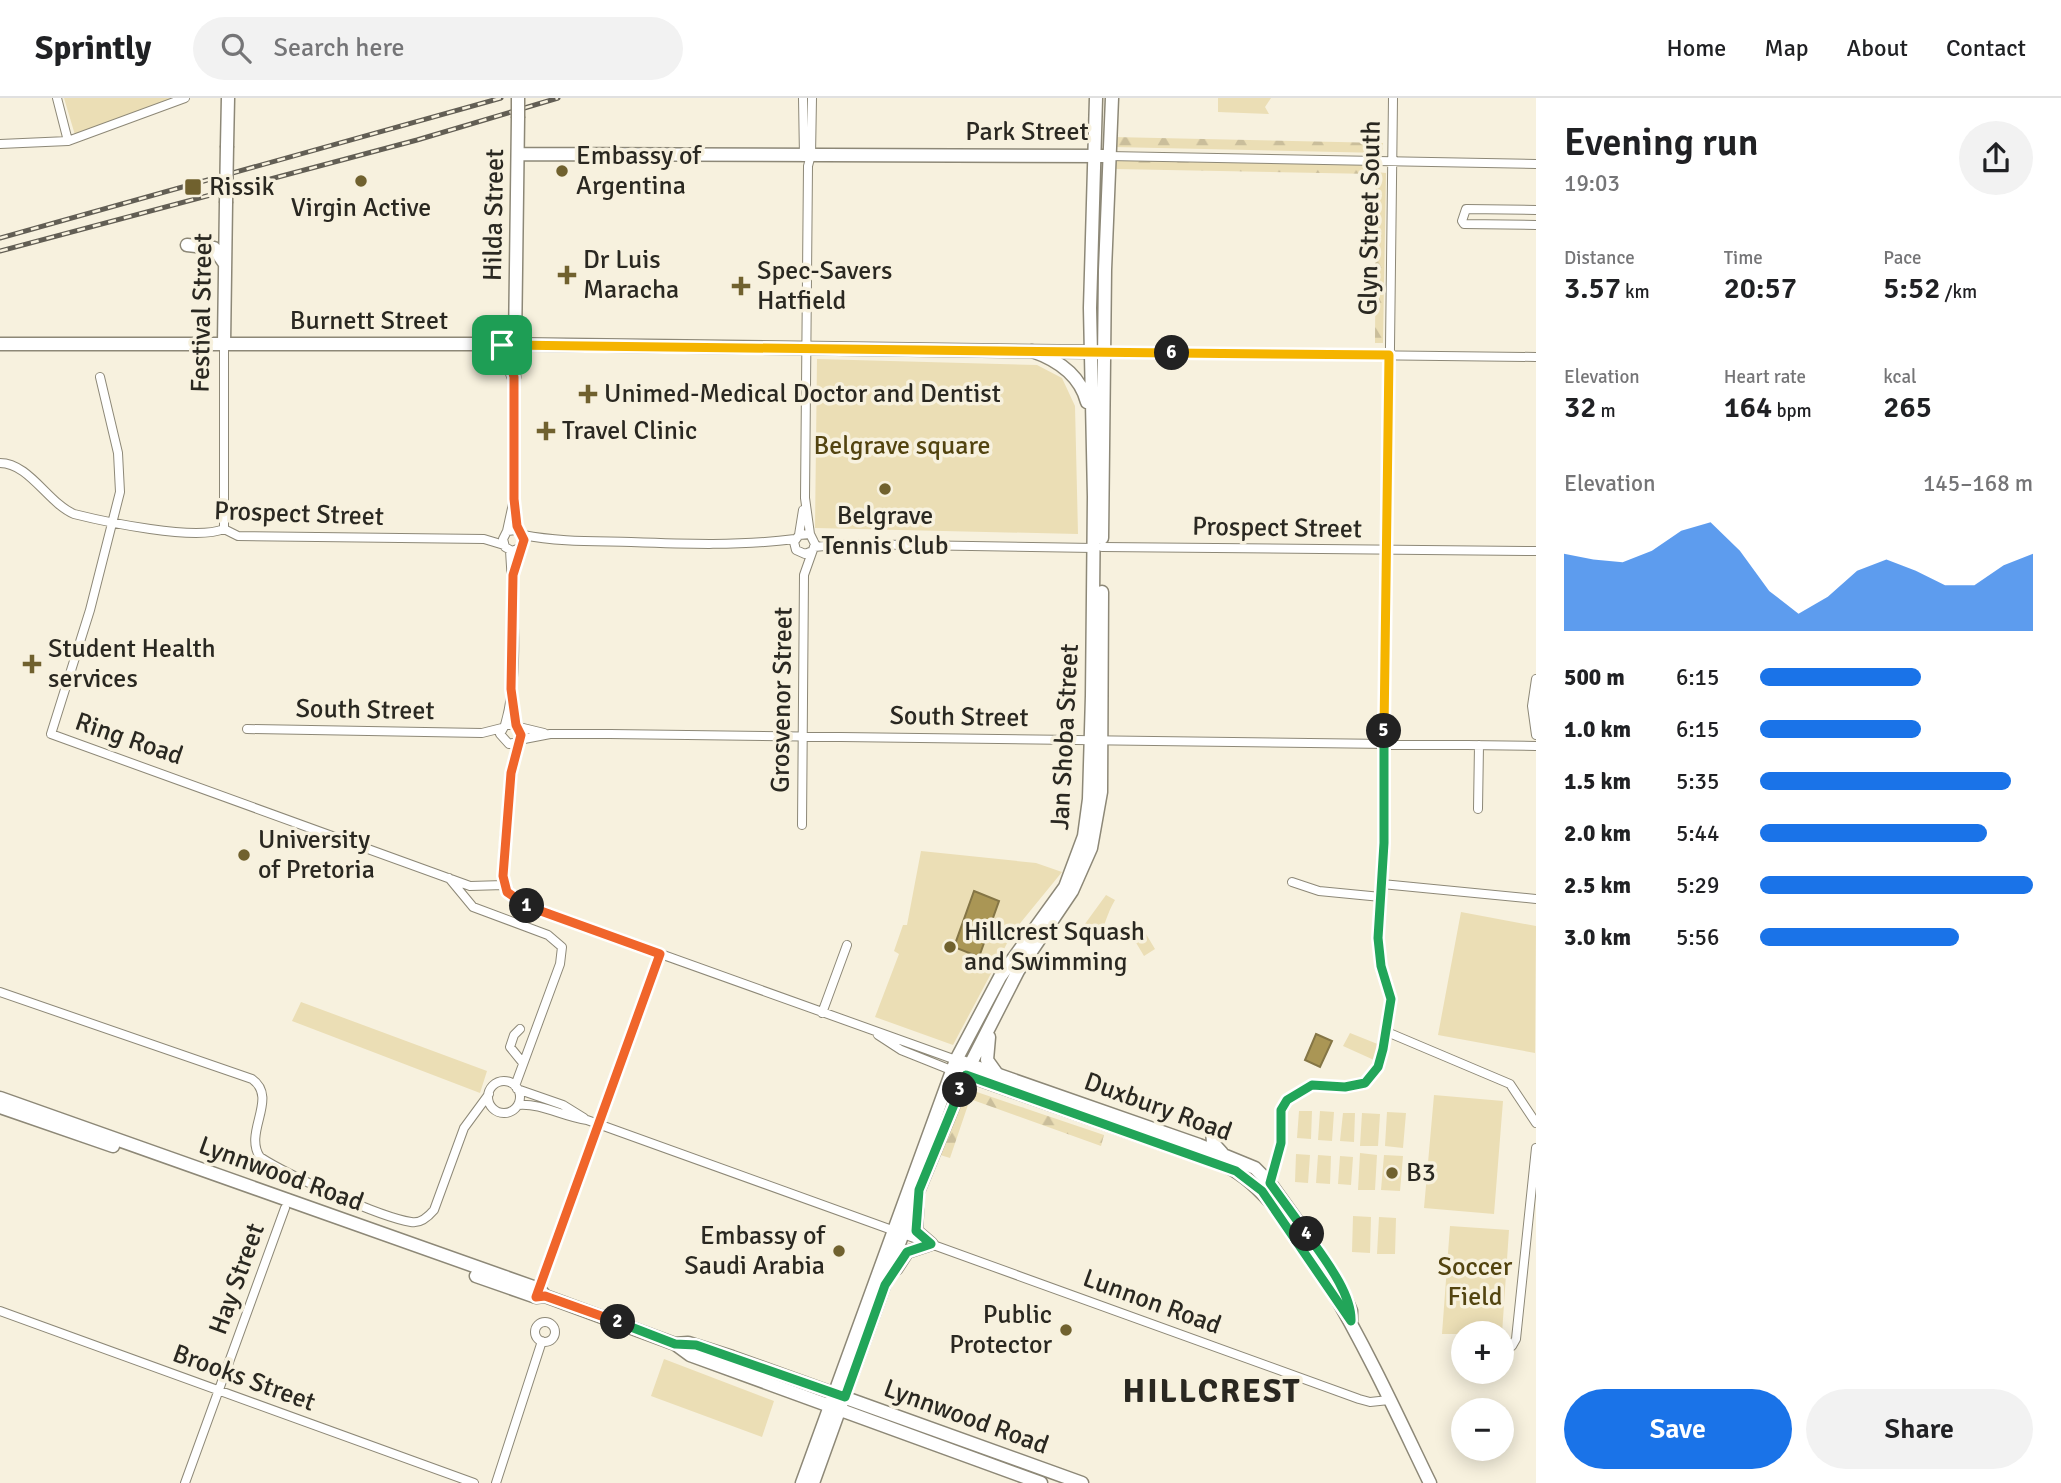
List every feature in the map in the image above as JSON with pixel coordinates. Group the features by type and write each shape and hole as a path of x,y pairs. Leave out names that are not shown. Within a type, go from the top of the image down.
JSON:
{"main road":[{"name":"Festival Street","path":"224,344 228,98"},
{"name":"Hilda Street","path":"515,345 518,98"},
{"name":"Jan Shoba Street","path":"918,1192 993,1016 1018,971 1058,916 1087,861 1100,808 1097,739 1097,352 1093,156 1096,98"},
{"name":"Jan Shoba Street","path":"1098,547 1092,423 1112,98"},
{"name":"Park Street","path":"517,154 807,158 1108,156"},
{"path":"187,245 214,248 225,264"},
{"path":"191,343 215,334 224,321 242,337 297,339 314,344"},
{"name":"Burnett Street","path":"0,344 496,344 1097,352"},
{"path":"496,344 509,360 514,377"},
{"path":"1032,351 1057,362 1076,378 1085,393 1092,423"},
{"name":"Jan Shoba Street","path":"802,1483 885,1285 897,1232 954,1065 1000,977 1053,907 1074,867 1088,813 1097,739"},
{"path":"993,1016 986,1054 997,1074"},
{"name":"Duxbury Road","path":"954,1065 1236,1171 1262,1191 1351,1321 1430,1483"},
{"name":"Duxbury Road","path":"968,1070 997,1074 1199,1144 1255,1168 1270,1183 1334,1276 1350,1307 1351,1321"},
{"name":"Lynnwood Road","path":"0,1098 540,1294 675,1344 690,1355 1041,1483"},
{"name":"Lynnwood Road","path":"0,1107 285,1208 540,1294"},
{"path":"1212,1129 1213,1143 1223,1154"},
{"path":"1158,1142 1180,1147 1199,1144 1204,1154 1229,1164 1236,1171"},
{"path":"897,1232 918,1192"},
{"path":"918,1192 916,1231 931,1244"},
{"name":"Jan Shoba Street","path":"839,1395 881,1266 897,1232"},
{"path":"885,1285 907,1252 931,1244"},
{"name":"Lynnwood Road","path":"675,1344 696,1345 1082,1483"},
{"name":"Jan Shoba Street","path":"813,1483 834,1408"}],"street":[{"path":"57,98 68,141"},
{"path":"0,144 68,141 185,98"},
{"name":"Grosvenor Street","path":"802,825 804,575 812,543 805,498 807,158 803,98"},
{"name":"Grosvenor Street","path":"807,158 813,98"},
{"name":"Glyn Street South","path":"1270,1183 1281,1143 1281,1110 1287,1100 1312,1085 1351,1087 1370,1080 1378,1067 1387,1032 1391,995 1379,954 1388,551 1393,98"},
{"name":"Park Street","path":"1108,156 1536,164"},
{"path":"1536,210 1466,209 1462,221 1464,224 1536,225"},
{"name":"Festival Street","path":"224,344 224,529"},
{"name":"Hilda Street","path":"515,345 517,365 514,377 514,499 521,547"},
{"name":"Burnett Street","path":"1097,352 1536,357"},
{"path":"0,463 18,467 68,511 114,521 120,492 119,463 100,377"},
{"name":"Grosvenor Street","path":"804,575 797,551 797,537 805,498"},
{"name":"Hilda Street","path":"507,547 506,532 514,499"},
{"name":"Prospect Street","path":"114,521 176,531 209,533 224,529 238,536 484,540 507,547"},
{"name":"Ring Road","path":"114,521 51,734 448,878 477,887 504,885"},
{"name":"Prospect Street","path":"484,540 506,532 521,533"},
{"path":"521,533 548,541"},
{"path":"511,773 504,742 511,689 513,575 507,547 548,541 760,543 797,537 812,543"},
{"path":"760,543 797,551 812,543"},
{"name":"Prospect Street","path":"812,543 1536,551"},
{"path":"513,575 521,547"},
{"path":"1536,678 1532,706 1536,735"},
{"path":"504,885 511,773 518,741 511,689"},
{"name":"South Street","path":"247,729 482,733 518,726 551,734"},
{"name":"South Street","path":"482,733 504,742 551,734 1536,746"},
{"path":"1478,808 1479,745"},
{"name":"Ring Road","path":"448,878 473,907 548,935 561,943 560,964 516,1087"},
{"path":"1292,882 1319,891 1381,897"},
{"path":"1382,884 1536,899"},
{"name":"Duxbury Road","path":"504,885 511,897 524,905 873,1031 901,1050 954,1065"},
{"path":"822,1013 847,945"},
{"path":"540,1294 660,954"},
{"path":"0,992 252,1079 259,1084 263,1098 253,1142 260,1157 347,1198 412,1223 425,1219 434,1210 464,1128 489,1094 498,1083 507,1082 516,1087 518,1105 508,1112 476,1113"},
{"path":"520,1029 514,1035 510,1047 523,1063"},
{"path":"1387,1032 1510,1084 1536,1123"},
{"name":"Lunnon Road","path":"516,1087 564,1105 587,1120"},
{"path":"489,1094 490,1104 496,1111"},
{"name":"Lunnon Road","path":"518,1105 536,1105 555,1113 599,1124 1359,1399 1370,1402 1389,1400"},
{"path":"1514,1344 1536,1148"},
{"name":"Hay Street","path":"185,1483 285,1208"},
{"name":"Brooks Street","path":"0,1311 474,1483"},
{"path":"496,1483 542,1341"}],"green space":[{"path":"64,98 172,98 75,135"},
{"path":"1218,98 1271,98 1265,107 1269,114 1218,112"},
{"path":"1113,137 1383,143 1382,153 1113,147"},
{"path":"1112,160 1369,165 1373,174 1114,169"},
{"path":"1376,172 1386,173 1383,343 1375,343"},
{"name":"Belgrave square","path":"817,359 1037,365 1062,378 1075,406 1078,534 815,528"},
{"name":"Hillcrest Squash and Swimming","path":"921,851 1036,863 1062,872 1013,932 953,1045 875,1017 899,954 894,951 903,925 907,925"},
{"path":"1106,895 1115,900 1098,939 1082,928"},
{"path":"1461,912 1536,926 1535,1053 1438,1035"},
{"path":"1143,929 1155,949 1144,956 1132,936"},
{"path":"301,1002 487,1071 480,1093 292,1021"},
{"path":"1350,1033 1380,1045 1374,1060 1343,1046"},
{"path":"974,1091 1104,1135 1101,1146 970,1099 950,1158 937,1154 965,1093"},
{"path":"1434,1095 1503,1101 1494,1214 1424,1208"},
{"path":"1299,1111 1312,1111 1311,1139 1297,1138"},
{"path":"1320,1111 1334,1112 1332,1141 1318,1140"},
{"path":"1387,1112 1406,1113 1403,1148 1385,1146"},
{"path":"1343,1113 1355,1113 1354,1142 1340,1141"},
{"path":"1362,1113 1380,1114 1378,1146 1360,1146"},
{"path":"1360,1153 1377,1155 1375,1190 1358,1190"},
{"path":"1296,1154 1310,1155 1308,1183 1295,1182"},
{"path":"1318,1155 1331,1156 1330,1184 1316,1183"},
{"name":"B3","path":"1384,1155 1403,1156 1400,1191 1381,1190"},
{"path":"1340,1156 1353,1157 1351,1185 1338,1184"},
{"path":"1353,1216 1371,1217 1370,1253 1352,1252"},
{"path":"1379,1217 1396,1218 1395,1254 1377,1254"},
{"name":"Soccer Field","path":"1450,1226 1509,1230 1503,1321 1451,1321 1451,1334 1442,1334"},
{"path":"664,1359 774,1401 762,1437 651,1396"}],"shaded area":[{"path":"974,891 999,901 979,957 954,947"},
{"path":"1316,1034 1332,1041 1320,1067 1305,1060"}],"railway":[{"path":"0,238 501,98"},
{"path":"0,251 417,140 558,98"}],"place":[{"name":"Embassy of Argentina","path":"562,171"},
{"name":"Virgin Active","path":"361,181"},
{"name":"Rissik","path":"193,187"},
{"name":"Dr Luis Maracha","path":"567,275"},
{"name":"Spec-Savers Hatfield","path":"741,286"},
{"name":"Unimed-Medical Doctor and Dentist","path":"588,394"},
{"name":"Travel Clinic","path":"546,431"},
{"name":"Belgrave Tennis Club","path":"885,489"},
{"name":"Student Health services","path":"32,664"},
{"name":"University of Pretoria","path":"244,855"},
{"name":"Hillcrest Squash and Swimming","path":"950,947"},
{"name":"B3","path":"1392,1173"},
{"name":"Embassy of Saudi Arabia","path":"839,1251"},
{"name":"Public Protector","path":"1066,1330"}],"district":[{"name":"HILLCREST","path":"1212,1391"}],"route":[{"path":"496,344 502,345 1389,355 1384,843 1378,928 1381,966 1391,995 1387,1032 1378,1067 1370,1080 1351,1087 1312,1085 1297,1092 1283,1105 1281,1143 1270,1183 1334,1276 1350,1307 1351,1321 1342,1312 1305,1250 1262,1191 1247,1178 1226,1166 966,1075 919,1190 916,1231 931,1244 907,1252 885,1285 845,1397 696,1345 681,1342 675,1344 545,1296 536,1297 660,954 524,905 511,897 504,885 503,863 511,773 521,735 516,725 511,689 513,575 524,540 517,526 514,499 514,377 509,360 496,344"}]}
